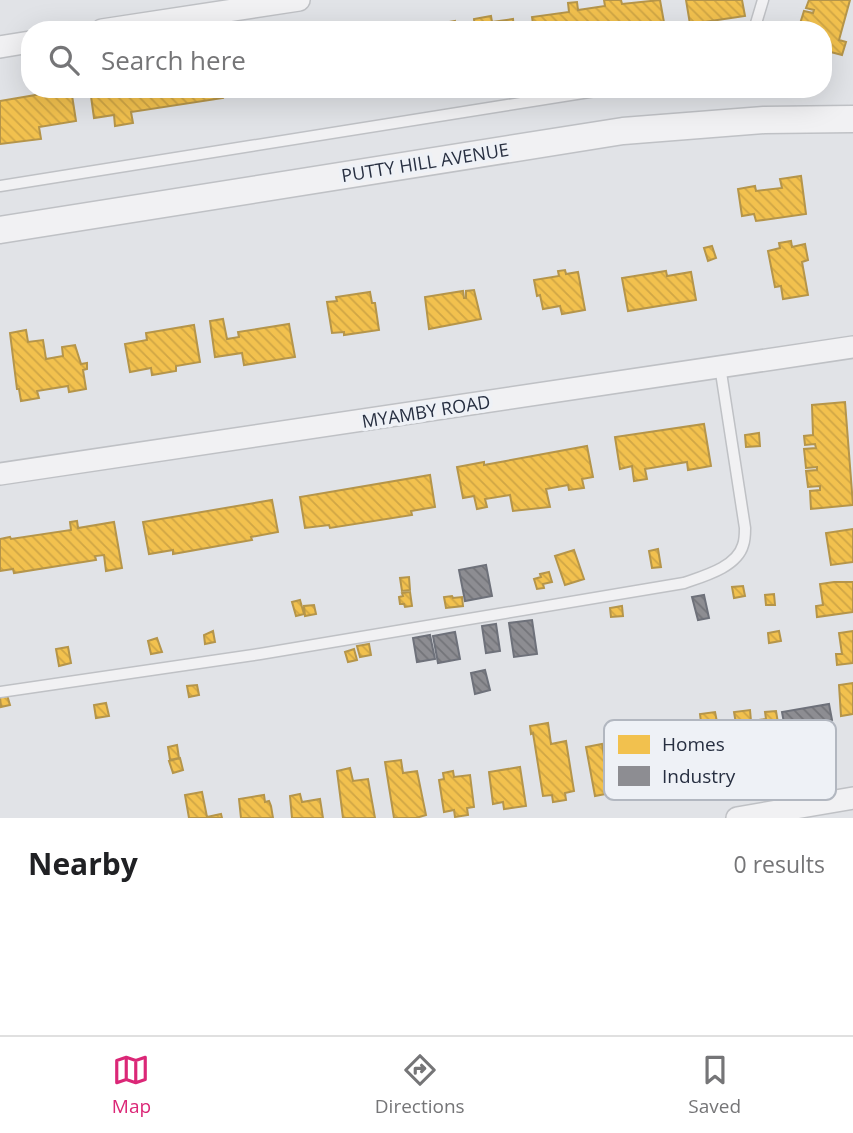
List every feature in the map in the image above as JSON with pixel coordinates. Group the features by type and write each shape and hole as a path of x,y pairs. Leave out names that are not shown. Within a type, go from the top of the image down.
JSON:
{"street":[{"path":"161,21 299,0"},
{"path":"0,47 21,44"},
{"name":"PUTTY HILL AVENUE","path":"0,230 623,131 764,120 853,119"},
{"name":"MYAMBY ROAD","path":"0,474 853,347"},
{"path":"737,818 853,798"}],"lane":[{"path":"757,21 763,0"},
{"path":"0,186 552,98"},
{"path":"0,692 274,652 684,583 716,571 737,556 743,545 745,528 720,366"}],"building: Homes":[{"path":"604,0 621,0 622,4 660,0 664,21 533,21 532,17 569,12 568,3 577,2 578,10 605,6"},
{"path":"686,0 742,0 745,16 690,21"},
{"path":"809,0 850,0 839,40 846,42 842,55 832,52 832,21 801,21 804,11 813,13 814,10 806,8"},
{"path":"491,16 492,21 474,21"},
{"path":"21,97 72,98 76,121 39,127 41,139 0,144 0,101"},
{"path":"91,98 223,98 131,112 133,123 115,126 114,115 94,118"},
{"path":"801,176 806,214 756,221 754,214 742,216 738,189 755,186 756,191 782,188 780,179"},
{"path":"791,241 792,247 805,244 808,260 802,262 808,295 783,299 781,286 775,287 768,251 780,248 779,243"},
{"path":"712,246 716,258 708,261 704,248"},
{"path":"565,270 566,274 578,272 585,310 562,314 560,306 543,309 534,280 559,276 558,271"},
{"path":"666,271 667,276 691,272 696,300 628,311 622,278"},
{"path":"474,290 481,319 429,329 425,297 463,291 466,298 466,291"},
{"path":"370,292 372,303 375,303 379,330 344,335 344,332 332,333 327,302 337,301 336,297"},
{"path":"223,319 227,339 239,337 238,332 289,324 295,357 244,365 242,353 215,357 210,321"},
{"path":"194,325 200,362 176,366 176,371 152,375 151,368 130,372 125,344 147,340 146,333"},
{"path":"26,330 28,342 43,340 46,359 63,356 62,347 75,345 81,364 87,363 87,369 83,370 86,389 69,392 68,386 37,391 39,398 21,401 10,333"},
{"path":"845,402 853,505 811,509 810,491 820,490 820,486 808,487 806,471 817,470 817,467 806,468 804,449 816,448 815,444 805,445 804,436 813,435 812,405"},
{"path":"704,424 711,466 688,470 687,462 645,469 647,479 634,481 632,466 620,469 615,437"},
{"path":"759,433 760,446 746,447 745,435"},
{"path":"587,446 593,477 582,479 584,488 569,490 568,485 546,489 550,507 513,511 510,495 485,499 487,507 477,509 474,496 463,498 457,467 484,462 484,465"},
{"path":"430,475 435,507 411,511 412,515 330,528 329,525 305,528 300,497"},
{"path":"272,500 278,532 251,537 252,540 173,554 173,550 149,554 143,522"},
{"path":"77,521 78,528 114,522 122,568 106,571 104,555 95,556 96,560 14,573 13,569 0,571 0,539 71,530 70,522"},
{"path":"853,529 853,562 831,565 826,533"},
{"path":"658,549 661,567 652,568 649,551"},
{"path":"574,550 584,579 565,585 555,556"},
{"path":"549,572 552,582 537,589 534,579"},
{"path":"409,577 410,590 402,591 400,578"},
{"path":"853,582 853,612 817,617 816,606 823,605 820,584"},
{"path":"743,586 745,596 734,598 732,587"},
{"path":"410,592 412,606 405,607 400,604 399,597 403,596 402,593"},
{"path":"774,594 775,605 766,605 765,595"},
{"path":"444,597 462,597 463,606 446,608"},
{"path":"300,600 304,614 296,616 292,602"},
{"path":"314,605 316,614 305,616 304,606"},
{"path":"622,606 623,616 611,617 610,608"},
{"path":"213,631 215,642 205,644 204,635"},
{"path":"779,631 781,641 769,643 768,633"},
{"path":"853,631 853,663 837,665 836,654 842,654 839,633"},
{"path":"157,638 162,652 151,654 148,641"},
{"path":"369,644 371,655 360,657 357,646"},
{"path":"68,647 71,663 59,666 56,649"},
{"path":"354,649 357,660 348,662 345,652"},
{"path":"853,683 853,714 841,716 839,685"},
{"path":"197,685 199,695 189,697 187,686"},
{"path":"7,695 10,705 1,707 0,697"},
{"path":"106,703 109,716 96,718 94,705"},
{"path":"750,710 751,720 735,720 734,712"},
{"path":"776,711 778,720 758,720 766,719 765,712"},
{"path":"715,712 717,720 701,720 700,714"},
{"path":"548,723 551,744 566,741 574,791 565,793 566,800 553,802 552,795 543,796 530,726"},
{"path":"602,744 604,794 595,796 586,747"},
{"path":"177,745 179,758 170,760 168,747"},
{"path":"180,758 183,770 173,773 169,761"},
{"path":"401,760 403,773 417,771 426,815 394,818 385,762"},
{"path":"520,767 526,806 504,809 503,802 493,804 489,772"},
{"path":"350,768 353,781 368,779 375,818 343,818 337,771"},
{"path":"453,771 454,777 470,775 474,807 467,808 468,815 455,817 454,810 444,812 439,780 444,779 443,773"},
{"path":"202,792 207,817 221,814 222,818 189,818 185,795"},
{"path":"300,794 302,802 320,799 323,818 292,818 290,796"},
{"path":"264,795 265,802 269,801 271,806 273,818 241,818 239,799"}],"building: Industry":[{"path":"486,565 492,596 465,601 459,570"},
{"path":"704,595 709,618 698,620 692,597"},
{"path":"532,620 537,654 514,657 509,623"},
{"path":"496,624 500,651 486,653 482,626"},
{"path":"455,632 460,659 438,663 433,636"},
{"path":"430,635 435,659 417,662 413,638"},
{"path":"485,670 490,690 475,694 471,673"},
{"path":"829,704 832,720 783,720 782,712"}]}
